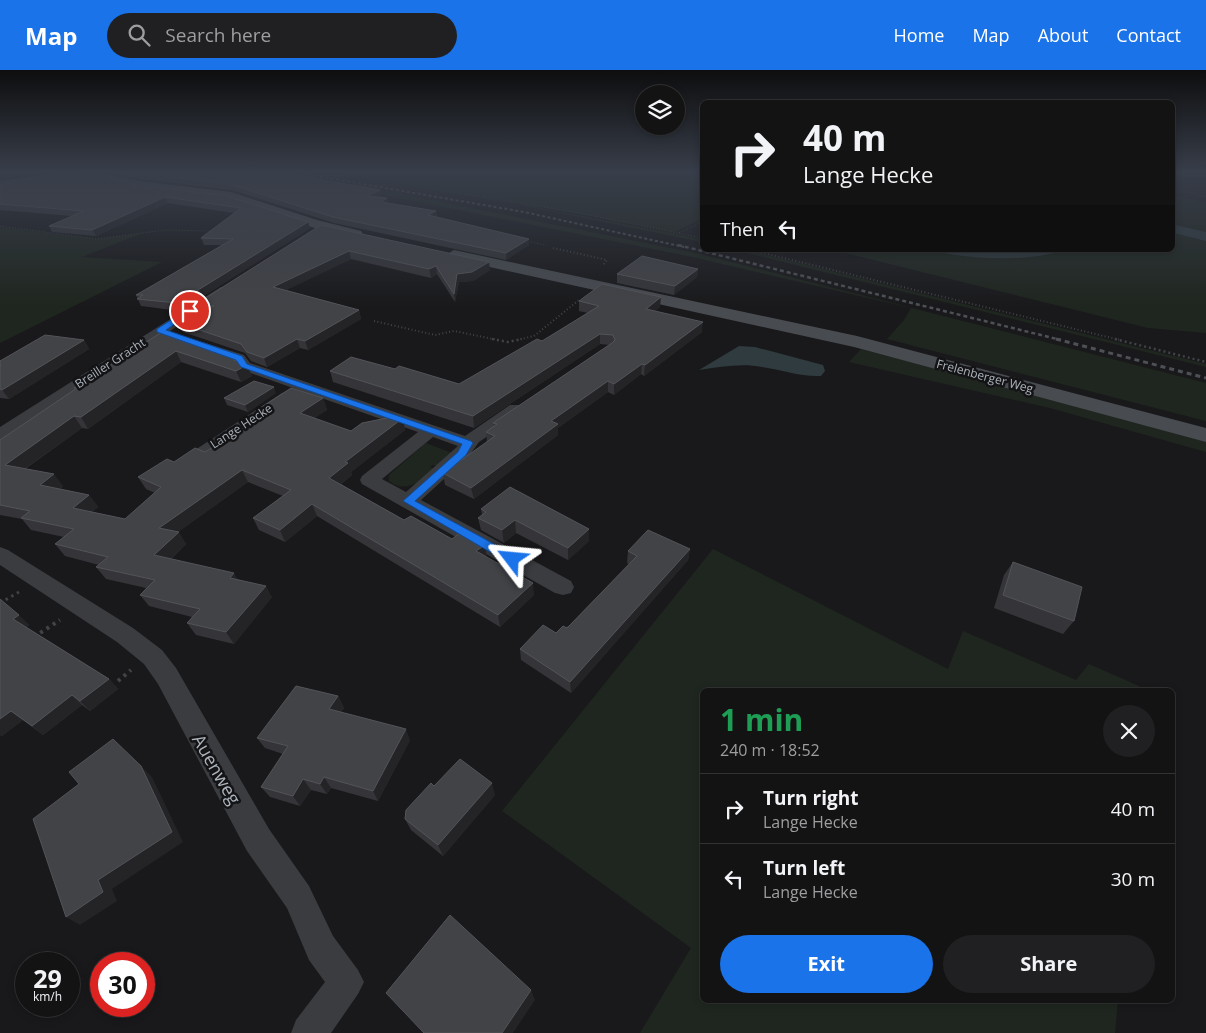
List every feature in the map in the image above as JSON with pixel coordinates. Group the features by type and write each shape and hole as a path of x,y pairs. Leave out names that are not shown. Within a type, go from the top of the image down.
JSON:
{"main road":[{"path":"296,217 322,226 372,237"},
{"name":"Frelenberger Weg","path":"440,252 857,342 1206,435"}],"street":[{"path":"305,236 322,226"},
{"name":"Breiller Gracht","path":"0,435 232,284"},
{"path":"160,331 239,358 244,366 468,443"},
{"name":"Lange Hecke","path":"204,450 303,386"},
{"path":"408,501 462,453 468,443 531,399"},
{"path":"431,430 369,480 563,587"},
{"name":"Auenweg","path":"0,555 125,636 153,657 167,676 258,840 298,897 321,948 346,982 309,1033"}],"path":[{"path":"592,217 700,238"},
{"path":"678,233 700,223"},
{"path":"0,226 98,239 165,230 220,232"},
{"path":"519,240 546,245"},
{"path":"553,248 607,260 603,265"},
{"path":"759,252 1206,362"},
{"path":"374,321 435,335 454,331 508,342 534,336 597,285"},
{"path":"26,643 80,606"}],"shaded area":[{"path":"492,217 516,217 700,254 1206,383 1206,421 887,339 904,320 911,308 692,257"},
{"path":"579,217 587,217 677,234 700,240 700,242"},
{"path":"595,217 700,217 700,220 675,232"},
{"path":"1175,217 1206,217 1206,232 1175,224"},
{"path":"1175,225 1206,232 1206,241 1175,233"},
{"path":"0,227 96,239 143,233 82,257 162,262 0,343"},
{"path":"1175,233 1206,241 1206,333 1148,328 841,252 938,252 1049,254 1058,252 1175,252"},
{"path":"743,252 755,252 1206,364 1206,367"},
{"path":"941,252 1058,252 1017,258 980,258"},
{"path":"739,346 755,347 823,365 825,371 821,376 814,376 747,365 699,370"},
{"path":"861,349 1206,440 1206,452 1050,408 849,362"},
{"path":"426,443 452,453 439,467 433,465 430,467 436,470 420,482 401,486 389,481 389,475"},
{"path":"713,549 948,669 963,631 1076,680 1089,664 1139,686 1139,688 700,688 700,1003 1118,1003 1115,1033 640,1033 691,948 502,811"}],"building":[{"path":"70,217 121,217 92,230 49,226"},
{"path":"229,217 292,217 308,222 177,303 137,299 143,295 136,295 233,239 201,238"},
{"path":"333,217 436,217 529,239 506,253"},
{"path":"321,225 489,262 472,272 457,274 454,294 436,266 429,269 349,251 273,287 359,310 305,341 297,339 264,358 247,352 241,344 179,323 214,306 196,304"},
{"path":"642,256 698,269 675,286 617,274"},
{"path":"602,284 661,297 646,309 703,322 645,365 642,364 614,384 608,381 551,421 558,424 471,488 443,473 495,436 486,432 497,424 493,423 612,343 615,340 613,335 600,334 473,416 330,371 351,357 395,369 399,366 459,384 537,339 542,341 599,306 579,301"},
{"path":"161,330 227,352 234,360 247,365 236,371 176,351 81,417 74,416 5,465 54,474 40,485 89,495 73,508 125,519 161,487 138,477 167,459 174,462 195,448 205,452 271,410 262,407 291,388 323,398 300,413 351,431 362,423 397,416 403,418 345,462 348,463 329,478 404,520 411,516 452,539 461,532 485,545 476,551 533,583 498,615 312,504 280,530 253,518 291,490 242,470 159,528 179,532 154,555 234,573 230,578 266,586 226,632 187,623 200,609 140,595 155,580 96,567 108,557 55,544 74,529 21,518 30,511 0,505 0,440 77,388 74,388 162,332"},
{"path":"45,335 84,340 2,390 0,389 0,361"},
{"path":"254,381 274,387 245,405 224,398"},
{"path":"510,487 589,529 568,548 515,520 502,530 478,518 486,512 481,509"},
{"path":"648,530 690,549 570,682 520,649 543,625 556,633 563,626 567,628 637,556 628,551"},
{"path":"1013,562 1082,587 1074,621 1003,595"},
{"path":"0,599 19,615 13,619 109,679 80,701 72,695 32,726 11,711 0,719"},
{"path":"296,686 338,696 329,709 406,729 373,791 324,777 320,784 303,779 293,796 261,787 288,746 257,738"},
{"path":"113,739 141,766 172,832 98,880 103,892 66,917 33,819 79,784 69,772"},
{"path":"460,759 492,783 438,845 405,819 406,810 431,783 434,786"},
{"path":"450,915 531,990 502,1033 424,1033 386,993"}],"railway":[{"path":"547,217 684,247"},
{"path":"678,245 700,250"},
{"path":"706,252 1061,340"},
{"path":"1056,339 1206,378"}],"route":[{"path":"190,311 160,331 239,358 244,366 468,443 462,453 408,501 512,559"}]}
